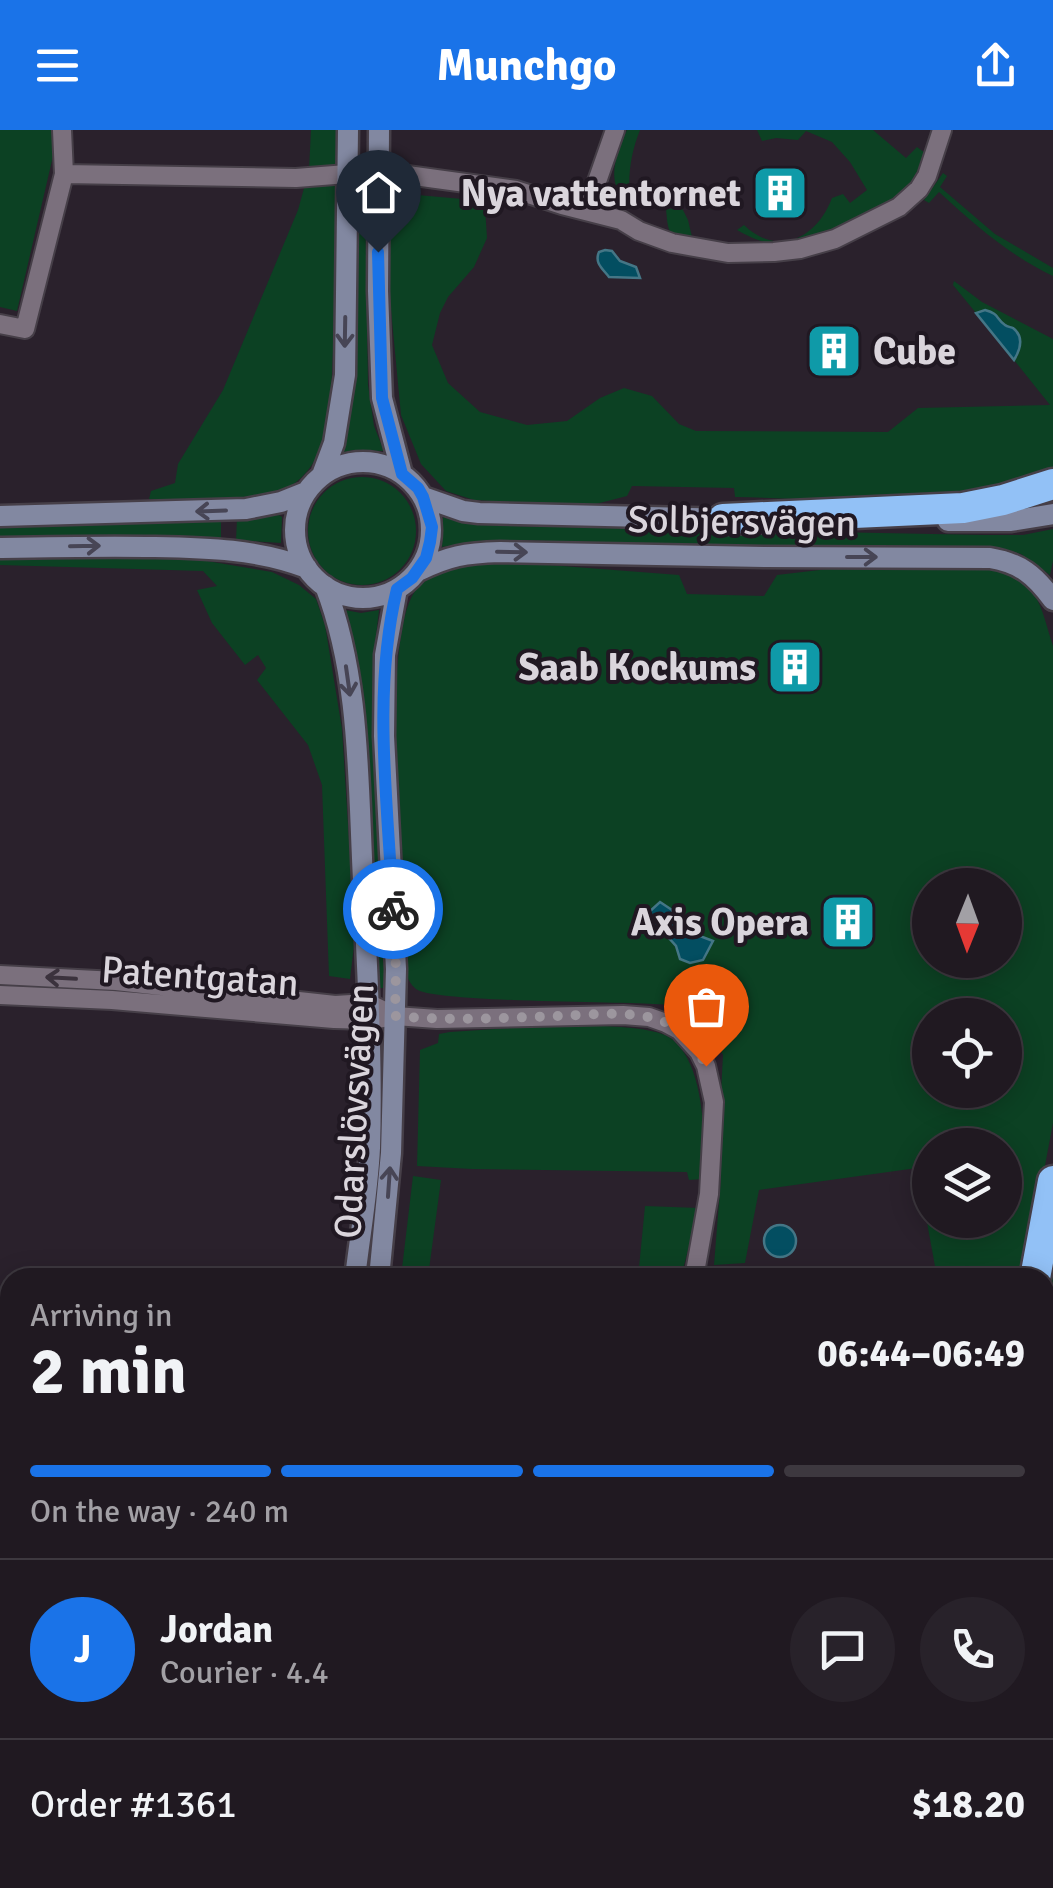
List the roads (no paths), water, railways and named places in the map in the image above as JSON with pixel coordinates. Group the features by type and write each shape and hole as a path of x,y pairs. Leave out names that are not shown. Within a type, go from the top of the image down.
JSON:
{"highway":[{"path":"723,519 963,508 1053,484"},
{"path":"1036,1268 1053,1181"}],"main road":[{"path":"322,475 334,442 345,374 348,130"},
{"path":"379,130 382,398 402,474"},
{"path":"0,548 198,548 264,555 306,568 338,594 383,595 418,571 426,558 432,527 418,488 402,474 371,462 337,466 322,475 306,492 295,524 297,548 306,568"},
{"path":"0,516 246,510 306,492"},
{"name":"Solbjersvägen","path":"423,497 463,511 723,519 1000,521 1053,514"},
{"name":"Solbjersvägen","path":"418,571 446,558 500,552 990,558 1011,562 1025,570 1053,600"},
{"name":"Odarslövsvägen","path":"325,586 340,632 357,754 370,1151 355,1268"},
{"name":"Odarslövsvägen","path":"381,1268 391,1153 396,969 384,718 385,655 397,589"}],"street":[{"path":"0,324 25,329 64,174 62,130"},
{"path":"587,210 615,130"},
{"path":"64,174 296,178 400,174 494,186 621,220 656,238 709,251 749,253 800,249 850,234 899,208 927,176 942,130"},
{"name":"Patentgatan","path":"0,975 116,981 334,1004 368,1012"},
{"name":"Patentgatan","path":"0,995 368,1012"},
{"path":"368,1012 437,1020 623,1015 648,1018 679,1030 706,1066 715,1114 709,1194 696,1268"}],"water":[{"path":"605,250 636,267 640,278 609,277 598,259 599,252"},
{"path":"985,310 1019,335 1014,360 976,313"},
{"path":"660,902 672,910 677,927 687,936 713,941 703,960 690,963 680,959 667,936 655,935 644,925 648,913"},
{"path":"780,1225 791,1230 796,1241 791,1252 780,1257 769,1252 764,1241 769,1230"}],"place":[{"name":"Nya vattentornet","path":"780,193"},
{"name":"Cube","path":"834,351"},
{"name":"Saab Kockums","path":"795,667"},
{"name":"Axis Opera","path":"848,922"}]}
